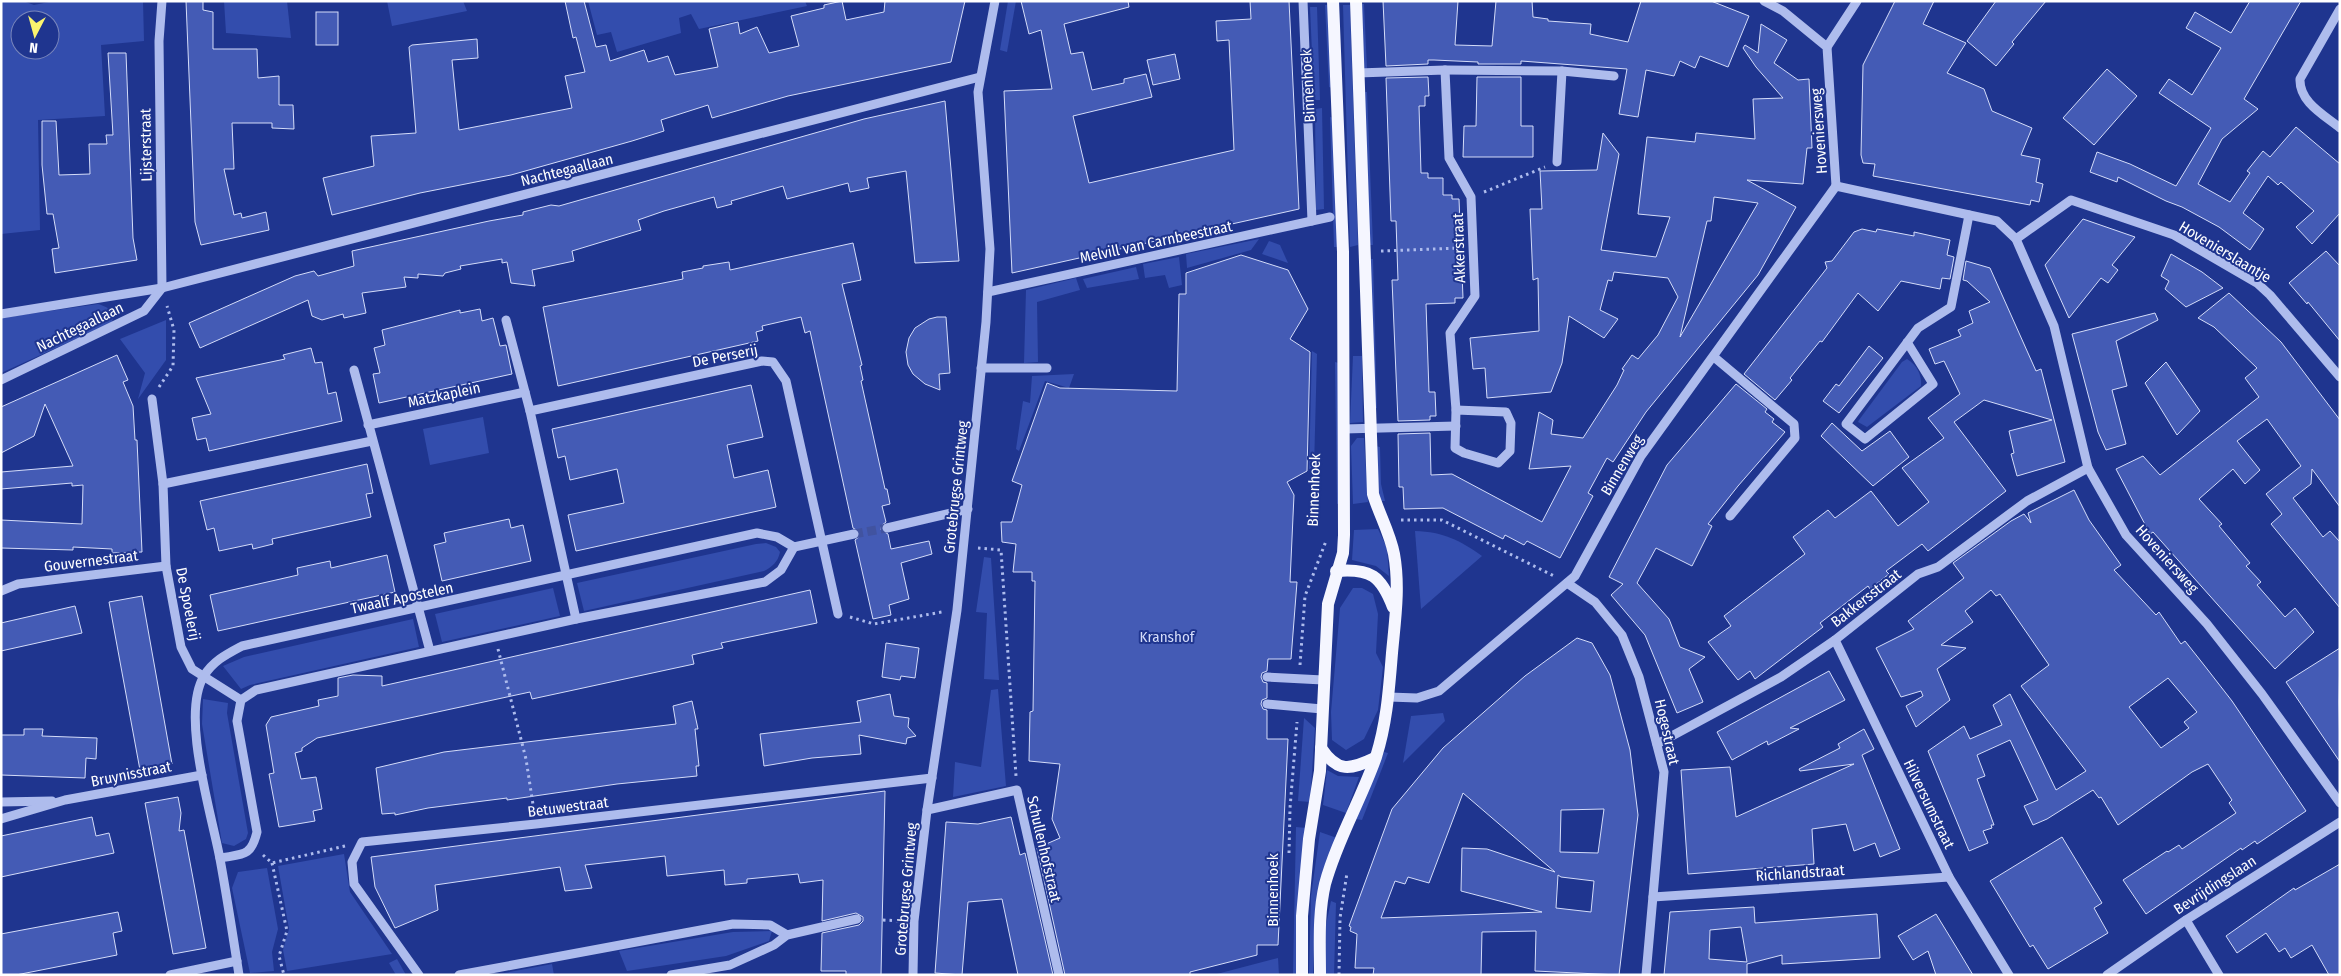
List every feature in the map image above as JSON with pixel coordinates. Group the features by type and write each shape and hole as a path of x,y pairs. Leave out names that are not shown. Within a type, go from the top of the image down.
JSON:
{"main road":[{"name":"Binnenhoek","path":"1302,975 1302,916 1321,748 1328,604 1336,571 1343,553 1344,535 1342,242 1333,1"},
{"path":"1320,975 1320,912 1325,884 1384,731 1389,697 1396,614 1394,556 1388,532 1372,494 1356,1"},
{"path":"1336,571 1351,570 1373,574 1385,587 1396,614"},
{"path":"1321,748 1332,763 1345,768 1363,764 1375,758"}],"street":[{"name":"Lijsterstraat","path":"162,1 159,41 162,288"},
{"name":"Grotebrugse Grintweg","path":"912,975 914,921 927,810 957,610 982,368 990,249 978,101 980,78 995,1"},
{"name":"Binnenhoek","path":"1304,1 1312,221"},
{"path":"1764,1 1783,11 1827,47 1857,1"},
{"path":"2340,9 2300,79 2303,96 2340,128"},
{"name":"Hoveniersweg","path":"1827,47 1836,186 1997,221 2016,239 2054,326 2088,468 2126,535 2213,632 2262,694 2340,803"},
{"path":"1358,73 1445,70 1562,71 1614,76"},
{"name":"Akkerstraat","path":"1445,70 1449,158 1471,197 1475,296 1450,333 1456,410 1455,448 1464,453 1498,464 1510,451 1511,423 1506,412 1456,410"},
{"path":"1557,162 1562,71"},
{"name":"Nachtegaallaan","path":"1,314 162,288 980,78"},
{"name":"Binnenweg","path":"1389,697 1417,698 1439,691 1575,576 1641,456 1836,186"},
{"name":"Hovenierslaantje","path":"2016,239 2072,200 2174,235 2257,283 2276,302 2340,377"},
{"path":"1907,342 1933,384 1865,439 1846,424 1907,342 1918,328 1950,307 1969,215"},
{"name":"Melvill van Carnbeestraat","path":"988,292 1330,217"},
{"name":"Nachtegaallaan","path":"1,380 144,311 162,288"},
{"path":"506,320 530,411 576,619"},
{"path":"1714,356 1794,424 1795,438 1730,516"},
{"name":"De Perserij","path":"530,411 762,361 773,362 786,381 821,541"},
{"path":"982,368 1047,368"},
{"path":"354,370 430,651"},
{"name":"Matzkaplein","path":"368,425 525,392"},
{"name":"De Spoelerij","path":"152,399 164,484 166,566 181,647 192,669 240,700"},
{"path":"1344,430 1456,426"},
{"path":"164,484 372,441"},
{"name":"Bakkersstraat","path":"1657,744 1781,677 1835,640 1918,574 1938,567 2027,501 2088,468"},
{"path":"887,528 968,509"},
{"name":"Twaalf Apostelen","path":"239,975 220,858 197,747 195,703 203,677 219,658 242,646 419,609 757,533 777,537 794,546"},
{"path":"220,858 246,853 254,847 257,832 237,721 240,700 256,690 495,636 765,582 781,570 794,546 854,534"},
{"path":"821,541 838,614"},
{"name":"Gouvernestraat","path":"1,583 18,584 166,566"},
{"name":"Hogestraat","path":"1567,583 1595,602 1622,635 1640,677 1664,772 1646,975"},
{"name":"Gouvernestraat","path":"1,591 18,584"},
{"name":"Hilversumstraat","path":"1835,640 1948,877 2009,975"},
{"path":"1267,677 1324,680"},
{"path":"1267,704 1322,709"},
{"name":"Bruynisstraat","path":"1,819 65,800 202,774"},
{"name":"Betuwestraat","path":"362,842 536,824 932,778"},
{"name":"Schullenhofstraat","path":"927,810 1017,792 1059,975"},
{"name":"Bruynisstraat","path":"1,802 65,800"},
{"name":"Bevrijdingslaan","path":"2107,975 2186,920 2340,822"},
{"path":"362,842 352,862 354,884 420,975"},
{"name":"Richlandstraat","path":"1654,896 1948,877"},
{"path":"672,975 730,964 774,945 787,935 857,919"},
{"path":"2186,920 2220,975"},
{"path":"459,975 733,924 770,925 787,935"},
{"path":"170,975 237,961"}],"path":[{"name":"Akkerstraat","path":"1471,197 1557,162"},
{"path":"1374,252 1472,247"},
{"path":"152,399 173,366 174,330 162,288"},
{"path":"1397,520 1442,520 1496,545 1567,583"},
{"name":"Binnenhoek","path":"1300,679 1305,596 1327,538"},
{"path":"964,546 1000,550 1017,792"},
{"path":"838,614 874,624 957,610"},
{"path":"495,636 526,759 536,824"},
{"name":"Binnenhoek","path":"1289,862 1290,808 1298,706"},
{"path":"272,863 362,842"},
{"path":"254,847 272,863 287,931 279,956 284,975"}],"shaded area":[{"path":"1,1 23,1 34,5 54,1 143,1 144,41 101,45 105,116 38,120 40,230 1,234"},
{"path":"224,1 287,1 291,38 226,33"},
{"path":"387,1 463,1 467,11 392,26"},
{"path":"588,1 805,1 807,6 699,29 691,14 679,18 681,33 617,52 611,32 597,35"},
{"path":"1008,1 1016,1 1007,52 1000,50"},
{"path":"1361,4 1364,4 1367,69 1363,69"},
{"path":"1325,5 1329,5 1332,88 1329,87"},
{"path":"1343,5 1350,5 1358,245 1350,247"},
{"path":"1310,7 1317,7 1320,100 1314,100"},
{"path":"1364,92 1367,92 1373,245 1369,245"},
{"path":"1322,108 1324,209 1316,210 1315,109"},
{"path":"1330,117 1334,118 1339,247 1334,247"},
{"path":"1259,239 1251,250 1187,268 1186,254"},
{"path":"1269,241 1280,245 1288,263 1262,254"},
{"path":"1179,257 1182,285 1169,288 1165,275 1145,278 1143,264"},
{"path":"1369,259 1373,259 1377,408 1374,409"},
{"path":"1136,267 1139,279 1087,288 1083,279"},
{"path":"1076,278 1080,290 1037,302 1038,362 1024,363 1026,290"},
{"path":"98,304 111,310 113,319 111,323 1,373 1,318"},
{"path":"166,320 166,360 138,399 145,373 120,339"},
{"path":"1312,351 1317,354 1314,468 1309,469"},
{"path":"1353,356 1362,356 1363,422 1350,423"},
{"path":"1907,359 1914,364 1918,371 1921,378 1921,386 1867,427 1858,422 1902,362"},
{"path":"1335,362 1339,363 1341,503 1337,504"},
{"path":"1074,374 1069,388 1045,381 1019,451 1016,449 1023,401 1030,403 1032,376"},
{"path":"483,417 489,453 430,465 423,429"},
{"path":"1357,438 1364,438 1368,502 1353,504 1351,446"},
{"path":"1375,446 1380,447 1381,484 1385,501 1380,501"},
{"path":"1378,529 1387,548 1389,576 1376,566 1352,560 1354,530"},
{"path":"1415,531 1443,535 1466,545 1482,556 1421,609"},
{"path":"766,543 776,547 780,552 774,564 764,571 584,611 577,583"},
{"path":"984,557 991,558 999,680 984,679 987,613 976,612"},
{"path":"553,588 560,616 442,642 435,614"},
{"path":"1353,588 1362,588 1373,594 1378,614 1376,653 1383,667 1378,710 1364,739 1346,750 1332,740 1331,712 1340,608"},
{"path":"413,619 419,647 250,685 241,689 223,666 244,657"},
{"path":"998,689 1006,786 953,797 955,762 981,767 991,690"},
{"path":"203,699 228,703 227,713 248,833 246,839 234,846 222,843 202,724"},
{"path":"1443,713 1445,721 1403,763 1411,716"},
{"path":"1304,718 1315,728 1310,802 1298,801"},
{"path":"1384,752 1388,753 1362,820 1356,819"},
{"path":"1327,770 1338,776 1359,777 1346,813 1323,805"},
{"path":"1296,827 1307,828 1297,975 1293,975"},
{"path":"1320,832 1337,838 1315,916 1313,975 1309,975 1311,896"},
{"path":"344,854 350,892 392,954 287,971 283,950 289,929 278,866"},
{"path":"267,868 278,929 272,952 274,971 250,973 232,888 238,872"},
{"path":"1331,901 1336,903 1334,975 1325,975 1326,925"},
{"path":"772,931 769,941 726,956 627,971 619,951 733,932"},
{"path":"1278,958 1279,975 1213,975"},
{"path":"397,959 406,975 396,975 389,963"},
{"path":"552,964 554,975 494,975"}],"building":[{"path":"186,1 203,1 203,10 213,12 213,49 257,49 258,78 279,76 279,105 293,105 294,129 272,128 272,123 232,123 234,169 224,169 234,215 241,213 242,218 266,212 269,230 201,245 195,222"},
{"path":"565,1 584,1 596,47 606,45 610,61 644,50 648,62 668,56 675,75 718,67 709,29 738,22 740,34 757,27 769,53 799,46 791,16 824,8 824,5 842,1 846,20 884,12 885,1 965,1 951,62 788,96 712,118 708,105 661,120 664,131 632,141 511,175 420,193 332,215 323,178 374,166 371,136 416,133 409,47 412,45 477,39 478,58 452,60 459,130 572,108 565,76 585,72 576,37 573,38"},
{"path":"1021,1 1128,1 1129,7 1064,24 1071,54 1083,52 1092,90 1124,83 1124,79 1146,74 1152,97 1073,116 1089,183 1234,150 1229,40 1217,41 1216,21 1251,19 1250,1 1289,1 1299,209 1012,273 1004,91 1052,89 1041,30 1029,34"},
{"path":"1383,1 1458,1 1455,45 1492,46 1496,1 1532,1 1533,17 1548,19 1548,21 1591,24 1590,34 1628,42 1641,1 1711,1 1749,16 1728,67 1700,56 1695,68 1680,61 1674,76 1646,70 1638,117 1619,114 1627,69 1521,61 1521,64 1478,64 1478,62 1428,60 1428,64 1386,66"},
{"path":"1895,1 1934,1 1923,24 1966,43 1947,73 1984,89 1992,111 2032,128 2021,155 2040,159 2036,182 2043,184 2039,202 2031,200 2030,205 1873,176 1875,164 1863,163 1861,155 1863,65"},
{"path":"1996,1 2046,1 2012,42 2014,44 1996,66 1967,41"},
{"path":"2250,1 2301,1 2244,99 2258,109 2222,139 2198,184 2230,202 2250,173 2247,171 2263,151 2270,157 2296,127 2340,164 2340,213 2312,244 2296,227 2314,211 2281,182 2278,185 2268,176 2243,213 2264,229 2250,250 2219,227 2182,207 2118,177 2117,182 2090,172 2097,152 2130,164 2176,186 2211,128 2159,93 2169,79 2192,95 2221,48 2186,28 2195,12 2231,33"},
{"path":"316,12 338,12 338,45 316,45"},
{"path":"1761,24 1787,40 1774,63 1798,80 1809,79 1812,148 1807,148 1803,184 1747,180 1796,207 1758,275 1646,412 1613,462 1607,458 1588,493 1593,496 1560,558 1527,541 1524,545 1505,535 1503,539 1443,508 1404,509 1403,487 1399,487 1398,434 1430,433 1431,475 1452,474 1542,522 1571,466 1529,469 1539,412 1553,420 1551,434 1583,438 1617,385 1624,370 1622,369 1632,355 1638,359 1658,335 1678,297 1668,278 1614,272 1612,281 1608,280 1600,310 1618,319 1604,338 1569,316 1562,363 1551,392 1487,398 1485,368 1473,369 1470,338 1539,331 1538,278 1533,280 1530,209 1542,209 1540,171 1597,170 1603,133 1619,154 1601,250 1656,257 1670,217 1638,214 1647,137 1695,142 1696,133 1755,139 1753,99 1783,98 1756,67 1743,48 1745,45 1758,53","holes":["1714,197 1758,203 1680,337 1707,221 1711,221"]},
{"path":"108,53 126,53 133,238 137,260 55,273 52,249 59,248 53,214 47,214 42,165 42,121 56,121 59,175 90,174 89,144 107,144 106,135 113,135"},
{"path":"1175,54 1180,79 1153,85 1147,60"},
{"path":"2107,69 2137,96 2094,145 2063,118"},
{"path":"1428,77 1429,96 1425,96 1425,106 1419,106 1421,173 1428,173 1428,178 1443,178 1443,195 1452,195 1452,199 1459,199 1463,298 1455,298 1455,303 1426,304 1429,392 1435,392 1436,416 1430,416 1430,420 1398,421 1392,280 1398,280 1396,221 1391,221 1386,78"},
{"path":"1477,77 1521,77 1521,126 1533,126 1533,157 1463,157 1464,126 1476,126"},
{"path":"945,101 959,261 915,263 906,171 867,178 869,188 850,192 848,183 787,199 783,186 731,201 732,204 717,208 714,197 664,211 638,220 641,230 572,251 574,261 532,270 535,286 511,283 507,262 502,263 502,259 460,266 461,269 445,273 443,276 418,274 418,278 404,277 406,287 362,293 366,313 344,318 343,314 322,320 312,316 308,300 200,348 189,323 295,276 314,271 318,276 354,266 352,251 523,215 523,212 551,205 559,206 864,119"},
{"path":"2083,219 2135,237 2112,265 2118,270 2108,283 2101,278 2069,318 2045,265"},
{"path":"1862,229 1876,232 1877,229 1914,236 1914,232 1950,240 1947,255 1954,257 1950,279 1942,278 1940,289 1901,281 1878,311 1858,293 1822,342 1820,341 1790,378 1792,380 1775,400 1744,374 1827,268 1825,262 1832,261 1854,232"},
{"path":"853,243 861,280 842,284 862,365 860,366 863,380 861,381 890,504 882,506 886,522 881,526 881,530 888,534 891,549 929,541 932,554 901,563 909,599 889,605 891,615 873,619 855,540 860,536 860,532 853,528 810,331 805,333 801,317 762,326 763,330 756,332 758,341 558,386 543,307 683,279 682,272 703,268 703,266 729,262 730,270"},
{"path":"2326,251 2340,266 2340,341 2308,302 2307,304 2289,283"},
{"path":"2171,254 2202,272 2223,288 2186,307 2165,289 2169,281 2161,276"},
{"path":"1241,255 1288,270 1308,309 1290,339 1310,352 1307,471 1287,482 1294,495 1290,582 1297,582 1291,659 1268,659 1267,671 1262,673 1261,677 1263,682 1267,683 1267,698 1262,700 1261,704 1263,709 1267,710 1267,739 1288,739 1278,945 1257,945 1257,955 1190,972 1190,975 1065,975 1037,848 1060,838 1052,819 1060,764 1029,761 1030,712 1033,711 1035,581 1032,581 1032,572 1013,572 1016,544 1002,542 1001,522 1012,522 1022,485 1012,481 1047,383 1060,388 1177,391 1179,294 1186,294 1186,273"},
{"path":"1966,261 1990,268 2036,371 2041,369 2065,462 2017,476 2011,454 2014,453 2009,431 2052,420 1984,400 1954,422 2006,491 1928,551 1922,544 1886,571 1889,574 1870,589 1868,586 1820,623 1823,627 1755,679 1750,671 1738,680 1708,642 1731,626 1724,616 1805,554 1793,537 1828,510 1835,518 1871,491 1898,526 1929,502 1902,468 1944,438 1928,418 1960,394 1944,361 1935,364 1929,349 1961,336 1958,330 1973,323 1969,311 1990,302 1967,281 1963,280"},
{"path":"2229,293 2281,342 2340,420 2340,507 2312,469 2311,484 2293,498 2323,537 2330,531 2340,542 2340,608 2271,524 2282,514 2266,494 2301,466 2267,419 2237,441 2260,470 2245,484 2233,469 2199,499 2222,524 2219,526 2250,563 2246,566 2261,582 2257,585 2285,617 2295,608 2314,632 2275,669 2153,532 2150,534 2116,469 2143,456 2160,475 2259,397 2245,378 2257,368 2214,327 2198,318"},
{"path":"480,309 482,321 493,318 500,346 506,345 512,374 379,403 373,374 380,373 374,348 385,345 382,330 460,310 460,313"},
{"path":"2155,313 2158,320 2116,341 2127,386 2112,390 2126,444 2106,450 2098,432 2072,334"},
{"path":"946,317 950,373 939,374 940,390 925,384 913,374 908,365 906,352 909,338 915,328 929,319"},
{"path":"1869,346 1883,358 1839,413 1823,401 1836,384 1839,386"},
{"path":"311,348 315,363 322,362 328,394 336,392 342,421 209,451 206,438 197,440 192,418 211,414 196,378 285,359 283,355"},
{"path":"117,355 128,380 123,382 133,406 135,440 137,440 142,552 112,553 112,549 73,547 73,550 1,548 1,520 82,524 83,485 72,486 72,483 1,489 1,472 73,466 45,404 34,436 1,453 1,407"},
{"path":"2166,362 2200,411 2177,435 2145,383"},
{"path":"1736,384 1767,409 1765,412 1774,419 1772,422 1785,432 1708,524 1712,526 1692,566 1656,548 1637,583 1669,619 1680,647 1705,657 1689,669 1703,702 1677,713 1645,635 1611,595 1623,584 1609,577 1667,465"},
{"path":"751,385 763,437 727,445 734,478 768,470 776,507 576,551 568,515 624,503 617,469 570,480 565,456 558,458 552,429"},
{"path":"1832,423 1862,451 1890,431 1909,457 1873,486 1821,436"},
{"path":"367,464 373,493 366,494 371,517 272,539 273,544 253,549 252,544 219,551 214,528 207,530 200,501"},
{"path":"2074,490 2089,520 2121,565 2114,570 2156,615 2159,612 2181,644 2185,641 2232,701 2306,811 2257,844 2255,841 2242,850 2241,848 2146,914 2123,880 2167,851 2179,845 2182,849 2236,813 2229,803 2232,800 2208,764 2192,772 2118,825 2101,797 2099,798 2093,790 2047,819 2033,825 2024,806 2038,800 2010,740 1977,755 1985,776 1977,779 1994,825 1991,825 1992,828 1983,831 1988,843 1969,851 1928,751 1964,726 1970,739 2002,725 1993,705 2010,694 2056,790 2086,771 2021,686 2049,665 2000,594 1996,596 1991,590 1965,611 1973,622 1941,645 1966,648 1937,669 1950,700 1916,727 1906,706 1923,696 1921,691 1901,697 1876,648 1914,629 1908,621 1964,578 1953,563 2011,521 2024,514 2031,523 2028,513","holes":["2168,678 2197,712 2184,722 2189,728 2161,748 2129,707"]},
{"path":"509,519 511,528 523,525 531,561 442,581 434,545 446,542 444,533"},
{"path":"387,555 395,592 218,631 210,595 298,575 297,568 330,561 331,568"},
{"path":"810,590 817,623 721,643 723,648 692,655 694,664 532,699 530,692 317,738 302,748 302,751 295,753 301,779 316,777 322,809 313,811 315,821 279,827 269,774 274,773 266,725 271,717 319,706 318,700 338,696 338,678 353,675 382,676 382,686"},
{"path":"142,596 172,764 140,770 109,602"},
{"path":"75,606 82,633 1,651 1,623"},
{"path":"1577,638 1592,643 1610,675 1630,750 1638,815 1619,975 1535,971 1536,931 1482,932 1481,975 1373,975 1374,968 1355,968 1357,934 1350,931 1351,927 1349,926 1392,809 1443,748 1525,676","holes":["1463,793 1555,872 1487,849 1462,848 1461,891 1542,912 1381,918 1395,881 1405,884 1408,877 1429,883","1604,809 1598,853 1560,852 1561,810","1558,875 1594,881 1591,912 1556,908"]},
{"path":"886,643 919,648 915,678 901,676 900,680 882,677"},
{"path":"2340,648 2339,702 2340,762 2286,682"},
{"path":"1829,671 1845,700 1790,728 1799,729 1768,745 1767,741 1732,760 1717,732"},
{"path":"890,694 894,716 909,718 908,727 916,736 907,738 906,744 859,735 861,754 812,758 764,766 760,734 861,722 857,701"},
{"path":"692,701 698,729 695,729 699,766 696,766 697,776 617,784 507,800 507,798 428,808 395,815 395,813 382,814 376,768 444,752 676,724 673,706"},
{"path":"24,729 43,729 42,736 97,738 96,759 86,758 85,778 1,775 1,735 24,735"},
{"path":"1864,729 1874,749 1862,755 1900,849 1880,857 1875,843 1854,851 1846,824 1812,829 1814,864 1688,874 1681,770 1730,767 1736,817 1854,764 1800,771 1799,769 1840,748 1838,744"},
{"path":"885,791 881,975 846,975 846,971 821,971 822,933 859,925 863,921 863,917 856,913 822,921 823,880 800,883 798,874 747,879 747,883 725,885 724,870 667,876 665,856 585,865 592,888 565,891 560,867 435,885 438,910 395,928 375,887 371,857"},
{"path":"178,797 181,813 179,831 184,830 206,948 173,954 145,803"},
{"path":"92,817 96,836 109,833 114,853 1,877 1,836"},
{"path":"1011,817 1020,855 1025,853 1053,975 1018,975 1002,899 968,902 962,975 935,973 946,822 978,824"},
{"path":"2062,837 2102,903 2094,908 2108,933 2048,969 2033,945 2030,947 1990,881"},
{"path":"2340,864 2340,975 2329,975 2312,945 2291,958 2285,948 2279,952 2266,933 2237,953 2226,936 2294,888 2295,890"},
{"path":"1754,907 1755,923 1877,914 1880,958 1782,964 1782,955 1747,964 1747,975 1664,975 1670,912","holes":["1741,927 1747,962 1709,959 1710,930"]},
{"path":"118,912 122,931 113,933 117,955 16,975 1,975 1,934"},
{"path":"1936,914 1973,975 1936,975 1928,951 1913,960 1898,936"}],"tunnel":[{"path":"854,534 887,528"}],"park label":[{"name":"Kranshof","path":"1167,637"}]}
